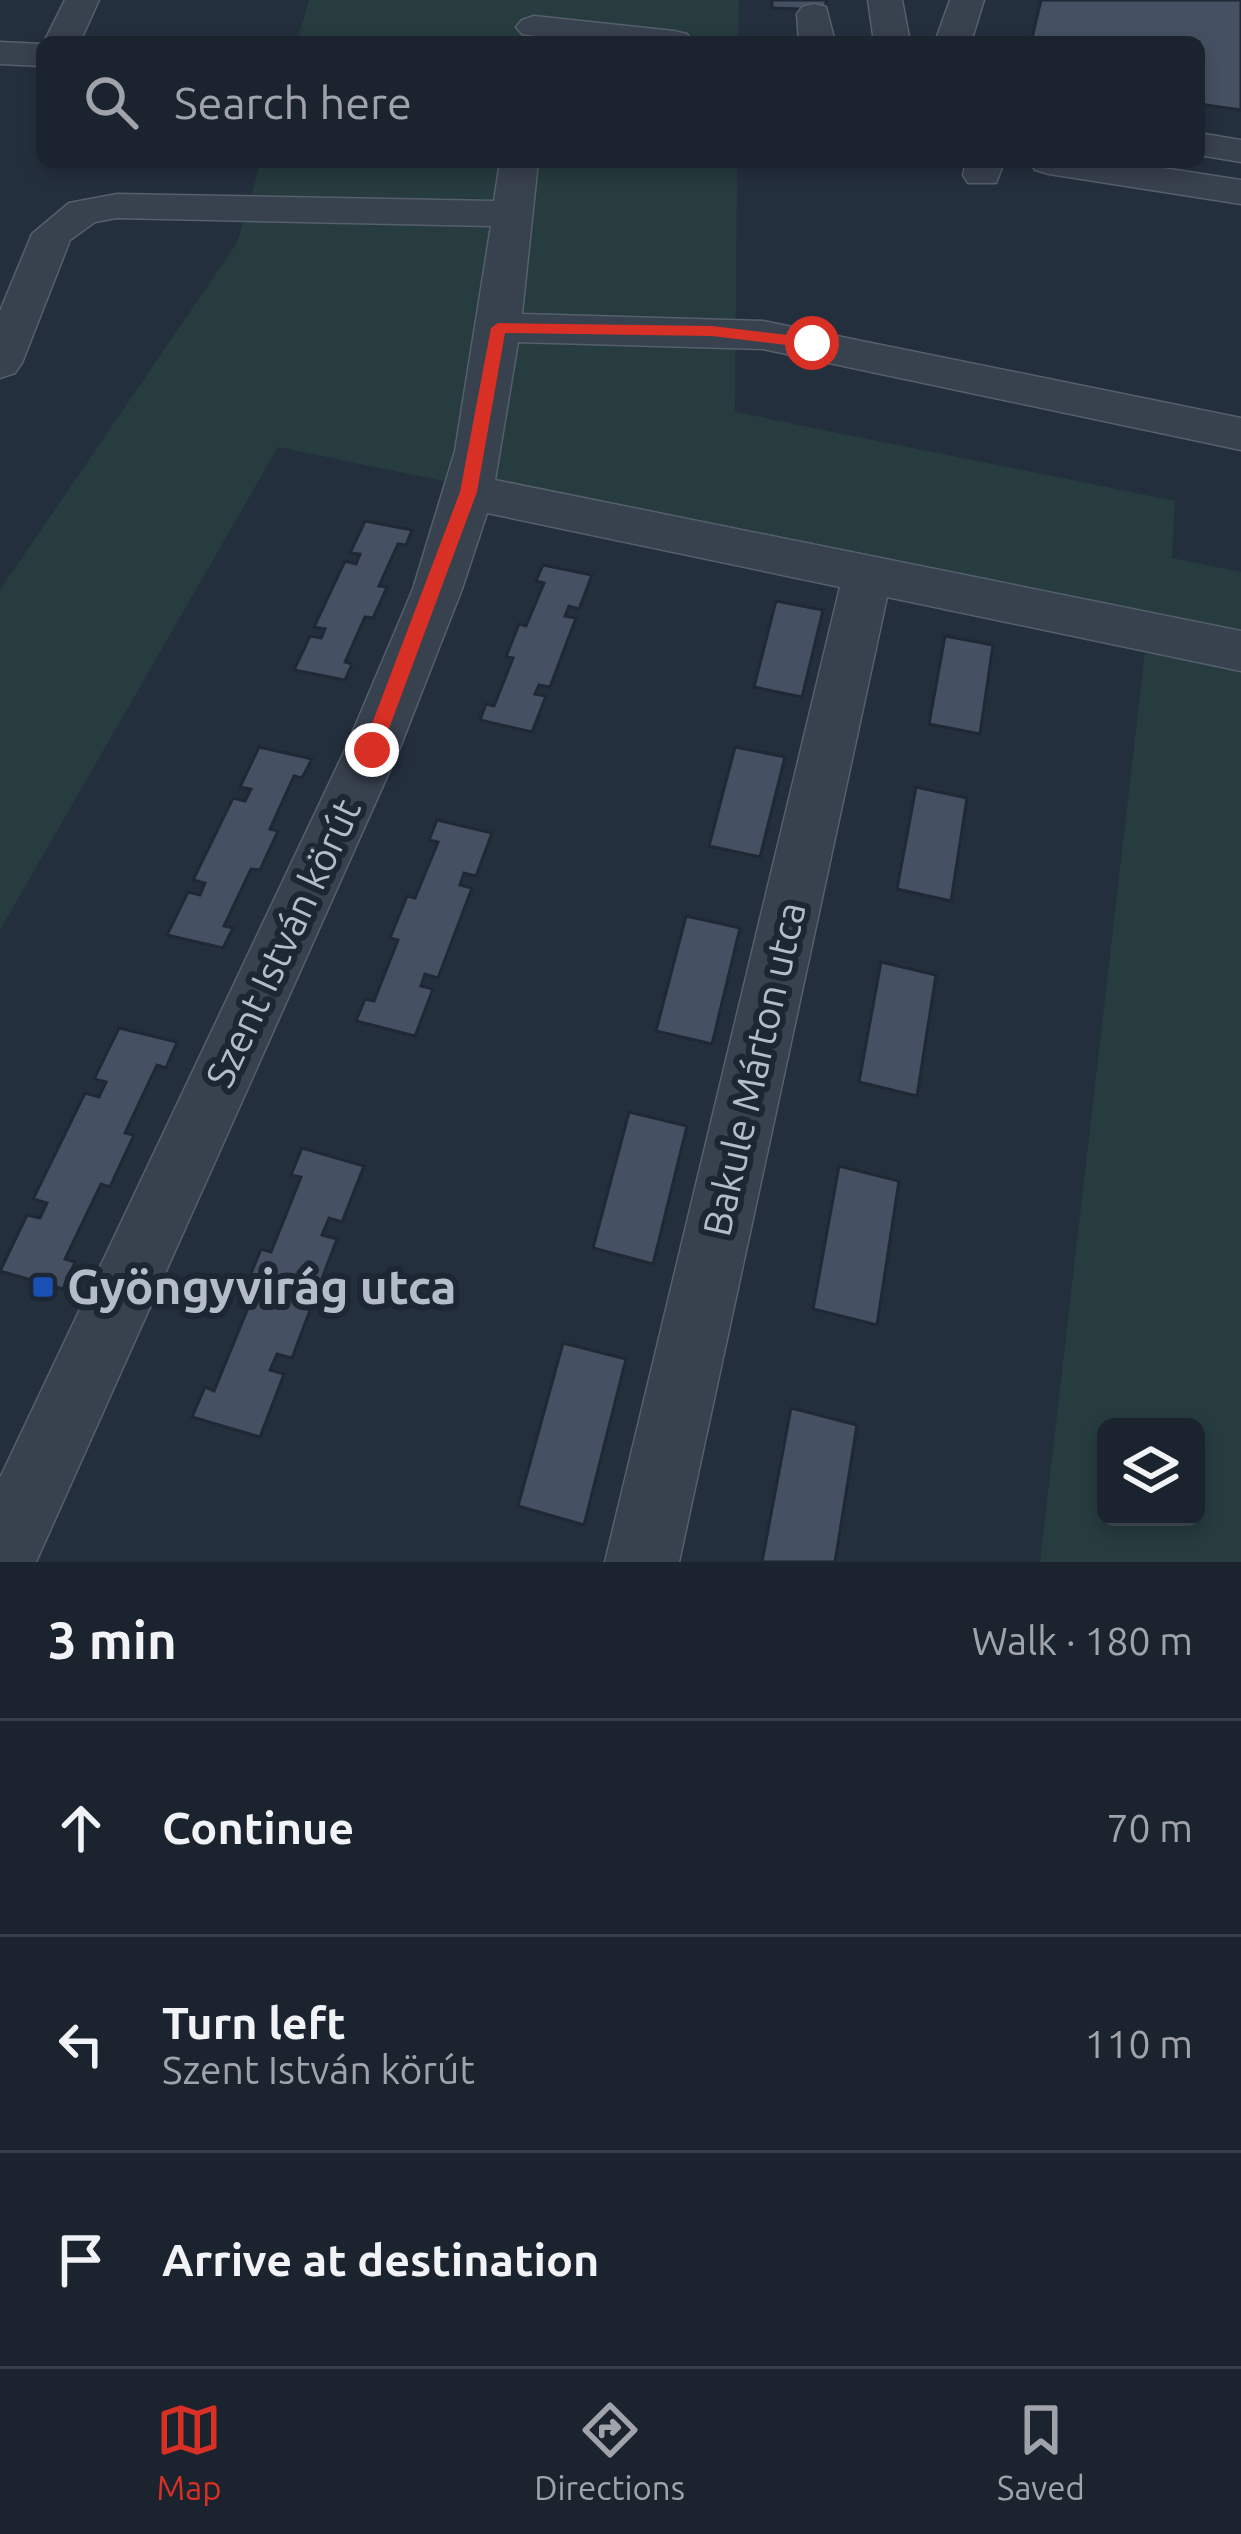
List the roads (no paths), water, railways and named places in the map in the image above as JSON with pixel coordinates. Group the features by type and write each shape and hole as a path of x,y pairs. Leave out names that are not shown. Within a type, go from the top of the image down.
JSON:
{"street":[{"path":"65,36 82,0"},
{"path":"885,0 891,36"},
{"path":"954,36 967,0"},
{"path":"534,23 630,36"},
{"path":"0,53 36,55"},
{"path":"1088,168 1224,189 1222,151"},
{"name":"Szent István körút","path":"0,1559 372,750 469,492 498,328 518,168"},
{"path":"0,363 52,234 83,212 117,206 512,214"},
{"path":"498,328 763,335 1241,434"},
{"path":"469,492 1241,651"},
{"name":"Bakule Márton utca","path":"642,1562 867,576"}],"place":[{"name":"Gyöngyvirág utca","path":"43,1287"}]}
